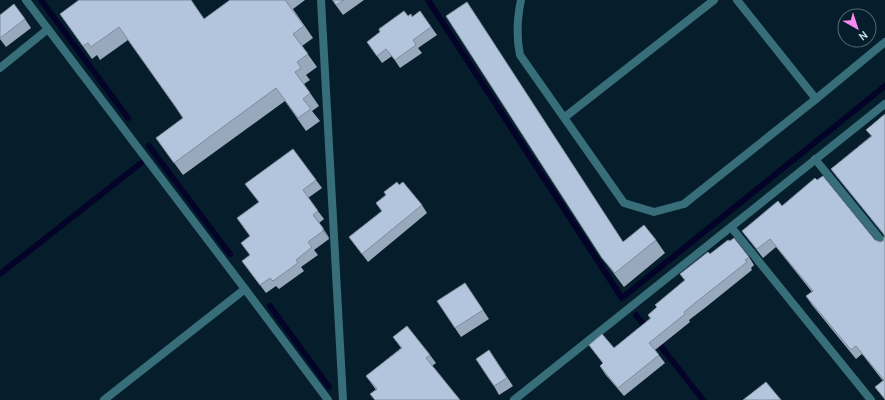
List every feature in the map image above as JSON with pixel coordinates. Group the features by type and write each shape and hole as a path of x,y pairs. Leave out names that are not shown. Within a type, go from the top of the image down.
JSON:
{"street":[{"path":"26,0 328,400"},
{"path":"321,0 343,400"},
{"path":"521,0 517,18 517,42 520,55 624,203 654,212 684,204 885,42"},
{"path":"565,117 714,0"},
{"path":"737,0 816,99"},
{"path":"0,68 48,29"},
{"path":"514,400 885,104"},
{"path":"816,159 885,245"},
{"path":"731,226 871,400"},
{"path":"104,400 245,289"}],"building":[{"path":"79,0 191,0 204,19 230,0 285,0 304,26 293,34 308,54 297,62 301,68 295,72 310,93 303,99 311,109 298,118 276,88 174,163 156,138 183,118 119,27 91,47 88,43 83,46 60,14"},
{"path":"333,0 344,0 336,5"},
{"path":"467,2 623,242 644,225 656,240 615,273 602,258 446,16"},
{"path":"14,4 25,19 0,38 0,15"},
{"path":"404,11 408,16 411,14 412,17 420,11 431,27 413,40 416,45 395,60 386,49 377,56 367,42 380,32 379,29"},
{"path":"885,114 885,236 831,169 872,136 866,130"},
{"path":"293,149 316,180 303,190 318,211 313,215 323,228 323,231 308,242 312,247 296,260 298,263 273,281 270,278 260,285 242,261 250,255 241,243 250,236 237,218 259,202 245,184"},
{"path":"823,176 875,240 880,242 883,241 885,236 885,399 875,387 884,380 856,346 851,350 806,296 813,291 770,239 757,249 742,231 778,201 782,206 815,178 817,180"},
{"path":"397,182 399,185 403,182 422,205 362,254 349,237 382,211 376,203 386,195 384,192"},
{"path":"734,238 749,257 745,260 747,262 684,312 685,314 649,343 659,355 618,388 600,366 603,363 589,345 602,334 614,348 651,318 648,315 657,307 655,305 685,280 680,274 708,252 710,254 728,240 730,241"},
{"path":"465,283 483,310 455,328 437,301"},
{"path":"407,326 430,355 426,358 460,400 375,400 370,394 377,389 366,376 402,348 393,337"},
{"path":"489,350 507,378 494,386 476,359"},
{"path":"766,382 781,400 743,400"}],"waterway":[{"path":"41,0 128,118"},
{"path":"428,0 622,298 885,86"},
{"path":"149,146 230,254"},
{"path":"0,274 141,163"},
{"path":"270,306 329,387"},
{"path":"636,315 648,330"},
{"path":"656,340 703,400"}]}
